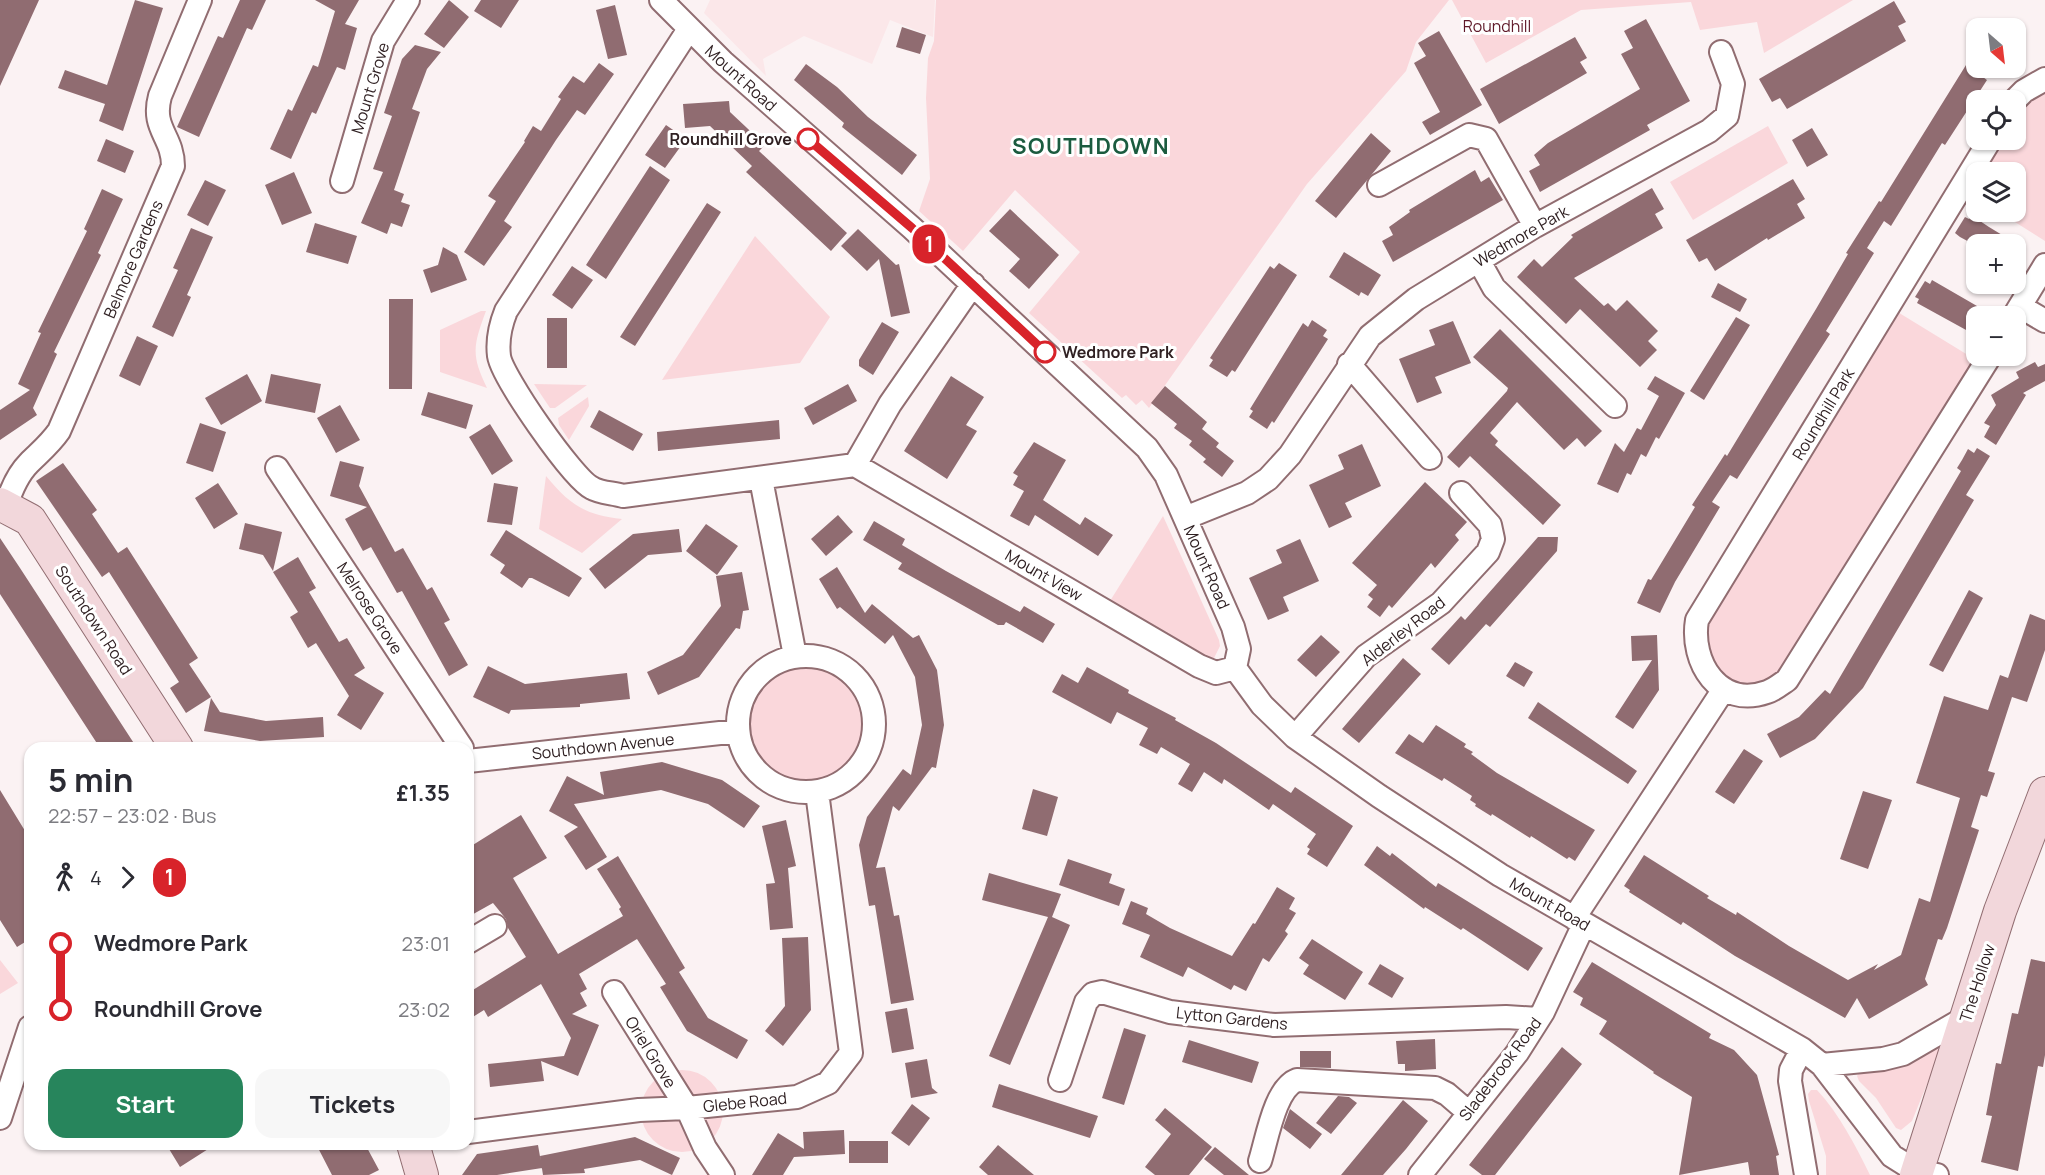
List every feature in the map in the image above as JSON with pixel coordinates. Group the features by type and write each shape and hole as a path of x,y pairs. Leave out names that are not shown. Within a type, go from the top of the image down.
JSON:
{"street":[{"name":"Belmore Gardens","path":"3,505 28,463 47,448 58,431 172,166 173,152 160,127 156,112 160,96 200,0"},
{"name":"Mount Grove","path":"342,180 383,41 408,0"},
{"name":"Mount Road","path":"661,0 689,29 973,284 1147,448 1162,468 1233,627 1239,649 1235,668 1262,705 1295,737 1500,875 1802,1049 1822,1065 1892,1156 1923,1174"},
{"path":"689,29 506,311 499,331 499,358 508,378 576,476 592,489 623,496 855,465 890,404 973,284"},
{"name":"Wedmore Park","path":"1185,518 1247,494 1268,479 1290,455 1349,364 1370,336 1416,299 1535,226 1709,131 1727,116 1733,84 1721,52"},
{"path":"2026,90 2045,79"},
{"path":"1379,185 1468,135 1486,139 1535,226"},
{"name":"Roundhill Park","path":"1724,689 1712,680 1697,652 1694,637 1697,620 1984,150"},
{"path":"1479,261 1494,288 1615,406"},
{"path":"2020,306 2045,264"},
{"path":"2026,315 2045,321"},
{"path":"1349,364 1430,458"},
{"path":"1579,921 1724,689 1742,694 1766,692 1787,680 1984,366"},
{"name":"Mount View","path":"855,465 1199,666 1216,673 1235,668"},
{"name":"Melrose Grove","path":"277,468 457,742"},
{"path":"761,479 795,656"},
{"name":"Alderley Road","path":"1295,737 1366,656 1440,603 1488,552 1493,539 1490,525 1461,493"},
{"name":"Southdown Road","path":"3,505 30,520 173,742"},
{"path":"795,656 820,656 839,663 853,673 871,698 876,722 874,736 864,761 855,772 834,787 817,792 789,790 774,785 753,768 744,754 738,730 737,718 746,691 769,666 795,656"},
{"name":"Southdown Avenue","path":"474,756 738,730"},
{"name":"Glebe Road","path":"474,1131 639,1110 687,1108 797,1097 828,1083 851,1053 817,792"},
{"name":"The Hollow","path":"1923,1174 1965,1018 2001,911 2045,793"},
{"name":"Sladebrook Road","path":"1420,1175 1517,1053 1538,1018 1579,921"},
{"path":"474,938 495,926"},
{"name":"Oriel Grove","path":"614,992 687,1108 705,1148 723,1175"},
{"name":"Lytton Gardens","path":"1060,1080 1086,1002 1093,994 1102,992 1170,1012 1274,1025 1494,1017 1538,1018"},
{"path":"1822,1065 1883,1059 1903,1054 1965,1018"},
{"path":"0,1118 24,1045"},
{"path":"1802,1049 1791,1070 1790,1081 1806,1175"},
{"path":"1260,1161 1281,1092 1288,1083 1297,1080 1435,1088 1447,1094 1468,1112"},
{"path":"415,1150 422,1175"}],"shaded area":[{"path":"710,0 935,0 933,37 890,20 872,64 804,36 763,59 766,76 704,13"}],"green space":[{"name":"Roundhill","path":"936,0 1449,0 1416,42 1406,71 1307,184 1149,408 1142,400 1136,405 1126,395 1122,398 1029,313 1080,252 1015,190 963,251 919,211 930,179 926,98 928,58 934,41"},
{"name":"Roundhill","path":"1452,0 1853,0 1764,53 1757,22 1700,30 1691,2 1581,10 1486,63"},
{"path":"2045,89 2045,241 2015,222 2026,222 2026,162 1988,162 1995,150 2026,150 2026,104"},
{"path":"1768,126 1788,163 1693,220 1670,182"},
{"path":"755,236 830,317 800,363 662,380"},
{"path":"481,311 486,311 476,342 476,358 487,388 440,372 440,330"},
{"path":"1896,311 1966,354 1966,366 1972,366 1788,670 1758,685 1748,687 1729,681 1715,666 1706,648 1704,636 1709,615"},
{"path":"534,384 587,385 555,408 550,408"},
{"path":"588,397 589,406 569,440 559,425 558,418"},
{"path":"546,476 579,507 598,515 622,519 582,553 539,529"},
{"path":"1163,516 1219,640 1220,646 1214,658 1207,659 1110,601"},
{"path":"806,666 828,670 847,683 860,702 864,724 860,746 847,765 828,778 806,782 784,778 765,765 752,746 748,724 752,702 765,683 784,670"},
{"path":"0,960 18,983 0,994"},
{"path":"1938,1048 1940,1052 1912,1121 1901,1130 1896,1128 1876,1098 1857,1076 1860,1071 1908,1063"},
{"path":"682,1070 698,1073 711,1082 720,1095 723,1111 720,1127 711,1140 698,1149 682,1152 666,1149 653,1140 644,1127 641,1111 644,1095 653,1082 666,1073"},
{"path":"1811,1090 1817,1090 1840,1120 1870,1175 1826,1175 1826,1156 1809,1101 1808,1094"}],"building":[{"path":"0,0 39,0 0,86"},
{"path":"135,0 163,8 123,131 99,121 105,104 58,88 65,70 107,85"},
{"path":"240,0 266,0 252,30 247,28 199,137 177,127 218,36 223,38"},
{"path":"315,0 359,0 345,24 357,28 345,70 337,67 316,114 312,112 291,159 270,149 288,109 292,111 313,65 318,67 324,48 335,11"},
{"path":"449,0 469,17 444,48 424,34"},
{"path":"481,0 519,0 501,28 474,11"},
{"path":"1894,1 1906,22 1898,26 1906,41 1787,109 1780,98 1772,102 1759,79"},
{"path":"615,5 627,55 608,59 596,10"},
{"path":"1646,19 1690,101 1647,125 1650,130 1540,192 1529,171 1540,165 1534,155 1548,143 1640,89 1621,54 1633,48 1624,31"},
{"path":"902,27 926,35 920,54 896,47"},
{"path":"1439,31 1482,105 1430,135 1422,122 1440,112 1414,63 1426,56 1418,43"},
{"path":"1575,37 1587,58 1580,62 1587,73 1499,124 1480,89"},
{"path":"415,45 441,52 427,69 412,109 420,112 394,190 404,194 401,202 410,205 402,227 391,223 387,234 361,223 383,172 373,169 392,116 384,113 402,59"},
{"path":"599,63 614,74 585,115 577,110 556,140 504,221 512,227 484,266 464,252 496,201 488,196 525,142 533,126 541,131 561,99 558,97 573,76 584,83"},
{"path":"806,64 837,87 868,117 917,155 902,175 842,127 844,123 794,80"},
{"path":"1966,65 1966,78 1987,80 1981,90 1966,90 1966,112 1945,145 1942,143 1891,226 1884,221 1867,248 1874,253 1826,331 1830,334 1737,479 1730,475 1712,502 1720,507 1675,582 1660,613 1637,603 1648,579 1651,580 1695,507 1692,505 1725,454 1727,456 1816,309 1848,254 1846,253 1879,201 1881,202"},
{"path":"729,101 730,112 765,145 759,151 847,233 831,251 746,172 752,166 710,126 685,128 683,104"},
{"path":"666,125 686,139 665,168 645,155"},
{"path":"1812,128 1828,155 1807,167 1792,140"},
{"path":"1371,133 1391,151 1336,218 1315,201"},
{"path":"106,139 134,151 125,173 97,161"},
{"path":"650,166 670,180 606,279 586,265"},
{"path":"1475,170 1481,182 1489,177 1503,200 1393,262 1382,241 1393,235 1389,227 1410,212 1409,210"},
{"path":"294,172 312,213 282,225 265,185"},
{"path":"1793,179 1805,199 1797,204 1805,218 1768,240 1767,238 1715,271 1707,258 1699,262 1686,240"},
{"path":"205,180 226,190 208,226 187,215"},
{"path":"1652,188 1664,209 1655,214 1663,228 1574,278 1604,306 1608,303 1616,311 1627,300 1658,331 1648,341 1657,350 1640,367 1580,309 1566,324 1517,277 1534,259 1542,267 1573,237 1571,235"},
{"path":"102,189 123,199 98,253 101,255 54,352 57,354 33,408 37,415 0,440 0,410 30,390 18,384 41,333 38,332 87,231 84,229"},
{"path":"707,203 721,212 635,346 620,337"},
{"path":"1010,209 1059,255 1029,289 1009,271 1020,259 989,231"},
{"path":"1965,217 1966,222 1982,222 2001,234 1966,234 1966,240 1955,233"},
{"path":"315,223 357,236 348,264 306,252"},
{"path":"191,228 213,237 187,295 191,297 173,337 152,327 178,270 173,268"},
{"path":"858,229 896,265 899,264 910,313 891,317 879,259 867,271 841,246"},
{"path":"443,247 457,255 467,280 431,293 423,270 438,265"},
{"path":"1344,252 1381,275 1368,296 1361,292 1359,296 1329,277"},
{"path":"1279,263 1297,275 1235,372 1232,370 1227,377 1209,366 1213,360 1210,358 1270,266 1274,269"},
{"path":"572,266 593,280 572,309 552,295"},
{"path":"1932,280 1977,306 1966,306 1966,330 1917,303 1919,299 1915,297 1925,281 1930,284"},
{"path":"1718,283 1747,299 1740,312 1711,297"},
{"path":"389,299 413,299 412,389 389,389"},
{"path":"1736,317 1750,325 1704,400 1690,391"},
{"path":"547,318 567,318 567,368 547,368"},
{"path":"1312,320 1327,330 1323,336 1328,339 1274,423 1272,421 1267,429 1249,417 1253,411 1250,409 1303,323 1308,327"},
{"path":"1453,321 1471,363 1435,377 1442,393 1417,403 1399,359 1435,345 1429,330"},
{"path":"882,322 899,332 873,375 859,366 859,360"},
{"path":"1500,329 1602,431 1585,447 1577,438 1564,450 1517,402 1490,433 1498,441 1495,445 1561,505 1543,525 1470,456 1459,468 1447,457 1507,391 1508,388 1473,357"},
{"path":"137,336 158,346 140,386 119,376"},
{"path":"2035,362 2038,367 2045,364 2045,381 2023,393 2026,395 1996,445 1984,437 1990,426 1984,423 1996,405 1991,395 2019,378 2016,372"},
{"path":"247,374 262,401 221,425 205,398"},
{"path":"271,374 321,384 315,413 265,403"},
{"path":"951,376 984,397 966,425 977,431 947,479 904,451"},
{"path":"1655,376 1685,393 1659,439 1656,437 1646,457 1641,454 1631,475 1627,473 1618,493 1597,484 1615,443 1624,452 1637,428 1641,430 1659,396 1647,389"},
{"path":"848,384 857,401 813,425 804,408"},
{"path":"1165,386 1207,422 1202,429 1219,443 1216,447 1234,461 1222,477 1203,462 1206,459 1189,445 1192,441 1174,428 1177,424 1151,403"},
{"path":"428,392 473,405 466,429 421,415"},
{"path":"340,405 360,440 336,453 317,418"},
{"path":"599,410 643,434 633,451 590,427"},
{"path":"779,420 780,439 658,451 657,432"},
{"path":"200,423 226,432 213,472 186,463"},
{"path":"490,424 513,461 492,475 469,437"},
{"path":"1034,442 1066,460 1043,500 1080,525 1085,517 1113,535 1098,556 1035,515 1029,526 1010,516 1024,491 1013,485 1018,476 1013,473"},
{"path":"1362,444 1381,486 1345,503 1352,517 1329,528 1309,485 1344,469 1338,455"},
{"path":"1977,448 1990,456 1966,495 1974,500 1863,688 1815,739 1780,758 1767,734 1799,717 1825,690 1830,694 1961,471 1957,468 1968,449 1974,453"},
{"path":"340,461 364,467 359,486 395,552 403,548 427,590 432,587 450,620 444,623 468,665 449,676 402,591 397,593 371,547 363,551 345,519 367,507 330,496"},
{"path":"63,463 97,510 92,514 118,553 127,547 198,658 189,664 211,697 186,713 170,688 179,682 109,572 102,577 36,481"},
{"path":"1425,482 1467,522 1455,535 1459,540 1435,568 1431,563 1392,608 1389,605 1380,617 1367,607 1373,599 1368,595 1377,585 1352,563"},
{"path":"218,483 238,514 214,529 195,498"},
{"path":"494,483 518,487 512,525 487,522"},
{"path":"838,515 853,532 826,556 811,539"},
{"path":"874,521 905,539 902,545 946,571 1020,612 1024,606 1055,624 1043,643 1006,622 1004,625 998,625 898,569 902,563 863,540"},
{"path":"245,523 282,532 273,571 263,555 239,549"},
{"path":"706,524 738,546 717,575 686,551"},
{"path":"679,529 682,552 648,555 605,589 589,569 633,534"},
{"path":"506,530 582,578 569,597 532,578 529,578 522,588 500,573 505,565 490,555"},
{"path":"1538,537 1558,537 1557,551 1490,627 1486,624 1449,665 1431,649 1461,616 1465,620"},
{"path":"0,538 133,742 96,742 0,594"},
{"path":"1300,539 1319,581 1283,597 1289,611 1268,620 1249,578 1282,563 1276,550"},
{"path":"298,557 316,588 309,592 339,642 347,638 365,668 354,675 384,693 361,730 337,715 349,696 316,643 308,648 290,617 298,612 273,572"},
{"path":"837,567 865,613 872,604 913,638 919,635 937,670 944,725 936,768 932,767 899,811 893,806 876,868 885,867 894,916 899,915 914,1000 891,1004 875,905 869,906 859,845 867,817 903,769 911,775 922,725 915,677 893,635 885,644 840,607 837,609 819,579"},
{"path":"742,572 749,610 743,611 740,629 736,628 699,677 658,695 647,672 683,655 721,606 716,576"},
{"path":"1969,590 1983,598 1943,672 1929,665"},
{"path":"2030,614 2045,620 2045,650 2027,702 2012,697 1988,771 1995,773 1987,797 1981,795 1971,827 1979,830 1947,928 1942,940 1938,939 1925,979 1928,985 1869,1019 1857,998 1845,1018 1735,956 1683,922 1681,925 1629,892 1630,890 1624,886 1644,855 1709,896 1707,898 1736,915 1737,912 1789,946 1848,980 1878,964 1874,970 1901,955 1919,898 1930,902 1960,798 1916,783 1944,696 1988,710 2000,675 2008,678"},
{"path":"1321,635 1340,652 1316,677 1297,660"},
{"path":"1657,635 1659,690 1633,729 1615,717 1652,660 1632,661 1631,636"},
{"path":"1403,658 1421,674 1359,743 1342,729"},
{"path":"1515,662 1533,672 1524,687 1506,676"},
{"path":"488,666 525,684 627,673 630,699 580,704 580,707 511,710 509,714 473,697"},
{"path":"1087,667 1129,690 1128,693 1176,718 1175,720 1216,743 1291,793 1295,787 1353,826 1327,867 1307,854 1310,849 1307,847 1316,834 1273,804 1269,810 1224,779 1222,784 1204,772 1192,792 1178,784 1190,764 1161,747 1157,754 1139,745 1148,728 1117,712 1111,724 1052,692 1062,674 1078,683"},
{"path":"211,698 220,712 266,721 323,717 324,737 260,741 204,731"},
{"path":"1538,702 1637,771 1628,784 1528,718"},
{"path":"1436,725 1466,744 1464,747 1473,752 1471,754 1497,773 1595,830 1575,861 1569,857 1567,859 1492,814 1491,816 1475,806 1476,804 1470,800 1472,796 1444,778 1442,781 1395,753 1409,734 1423,743"},
{"path":"1744,749 1763,761 1734,804 1715,792"},
{"path":"662,762 722,780 760,806 744,828 708,804 661,790 574,804 607,857 586,870 564,836 578,827 549,811 567,776 604,795 600,772"},
{"path":"1033,789 1058,797 1047,836 1022,829"},
{"path":"0,790 24,829 24,943 17,947 0,920"},
{"path":"1863,791 1892,800 1868,869 1840,859"},
{"path":"521,815 547,858 513,878 558,954 623,916 619,909 621,907 597,869 618,856 685,968 679,972 708,1018 748,1040 737,1059 687,1031 660,987 666,984 637,939 579,974 587,989 580,993 587,1006 572,1014 599,1025 578,1076 541,1061 544,1081 490,1087 488,1064 564,1056 571,1038 541,984 488,1017 484,1010 474,1016 474,989 526,957 508,928 506,919 493,903 474,914 474,844"},
{"path":"786,820 796,866 788,868 793,928 770,930 766,884 775,883 762,826"},
{"path":"1377,846 1390,856 1392,853 1436,887 1438,883 1543,948 1528,971 1463,928 1461,930 1425,907 1424,909 1364,865"},
{"path":"1068,859 1112,874 1109,883 1125,889 1119,906 1059,885"},
{"path":"989,873 1061,894 1052,917 1070,925 1010,1065 989,1056 1048,917 982,900"},
{"path":"1277,887 1295,898 1289,909 1296,913 1285,931 1288,934 1269,962 1263,958 1246,991 1234,985 1231,990 1188,967 1183,977 1140,957 1150,935 1122,924 1131,901 1148,908 1146,914 1170,928 1232,956"},
{"path":"808,937 811,1010 783,1046 765,1031 785,1006 782,938"},
{"path":"1312,939 1363,972 1345,1000 1303,974 1309,965 1299,958"},
{"path":"2031,959 2045,962 2045,1055 2043,1067 2038,1066 2018,1171 1981,1162 1992,1116 1986,1115 1996,1063 2001,1064 2012,1013 2018,1014"},
{"path":"1592,962 1711,1034 1709,1038 1734,1050 1757,1075 1779,1155 1776,1156 1779,1175 1750,1175 1748,1162 1679,1175 1692,1097 1653,1073 1599,1034 1607,1021 1580,1005 1583,998 1573,992"},
{"path":"1380,964 1404,978 1392,998 1368,984"},
{"path":"907,1008 914,1049 892,1053 885,1012"},
{"path":"1124,1028 1146,1035 1124,1105 1102,1098"},
{"path":"1435,1039 1436,1069 1405,1071 1405,1064 1398,1064 1396,1041"},
{"path":"1189,1040 1259,1062 1252,1083 1182,1062"},
{"path":"1562,1047 1582,1064 1495,1175 1482,1175 1469,1165"},
{"path":"1300,1051 1331,1051 1331,1068 1300,1067"},
{"path":"927,1059 932,1088 938,1093 911,1098 905,1063"},
{"path":"999,1084 1098,1116 1090,1138 992,1107"},
{"path":"1338,1096 1349,1097 1357,1103 1331,1134 1316,1123"},
{"path":"1403,1100 1428,1121 1406,1149 1383,1175 1341,1175"},
{"path":"912,1104 930,1118 909,1146 891,1133"},
{"path":"1165,1108 1212,1147 1189,1175 1155,1175 1145,1167 1171,1134 1155,1120"},
{"path":"1290,1109 1322,1134 1310,1149 1283,1128"},
{"path":"844,1130 845,1154 794,1157 783,1175 752,1175 778,1133 804,1149 803,1132"},
{"path":"635,1137 680,1158 672,1175 640,1160 584,1169 585,1173 543,1175 540,1156"},
{"path":"849,1141 888,1141 888,1163 849,1163"},
{"path":"538,1145 542,1168 497,1175 462,1175 477,1154"},
{"path":"998,1145 1034,1175 988,1175 979,1167"},
{"path":"1215,1147 1249,1175 1224,1175 1204,1159"},
{"path":"170,1150 207,1150 180,1167"},
{"path":"319,1150 368,1150 379,1170 369,1175 332,1175"}],"bus line":[{"name":"1","path":"808,139 912,228 1045,352"}],"place":[{"name":"Roundhill Grove","path":"808,139"},
{"name":"Wedmore Park","path":"1045,352"}],"district":[{"name":"SOUTHDOWN","path":"1091,146"}]}
